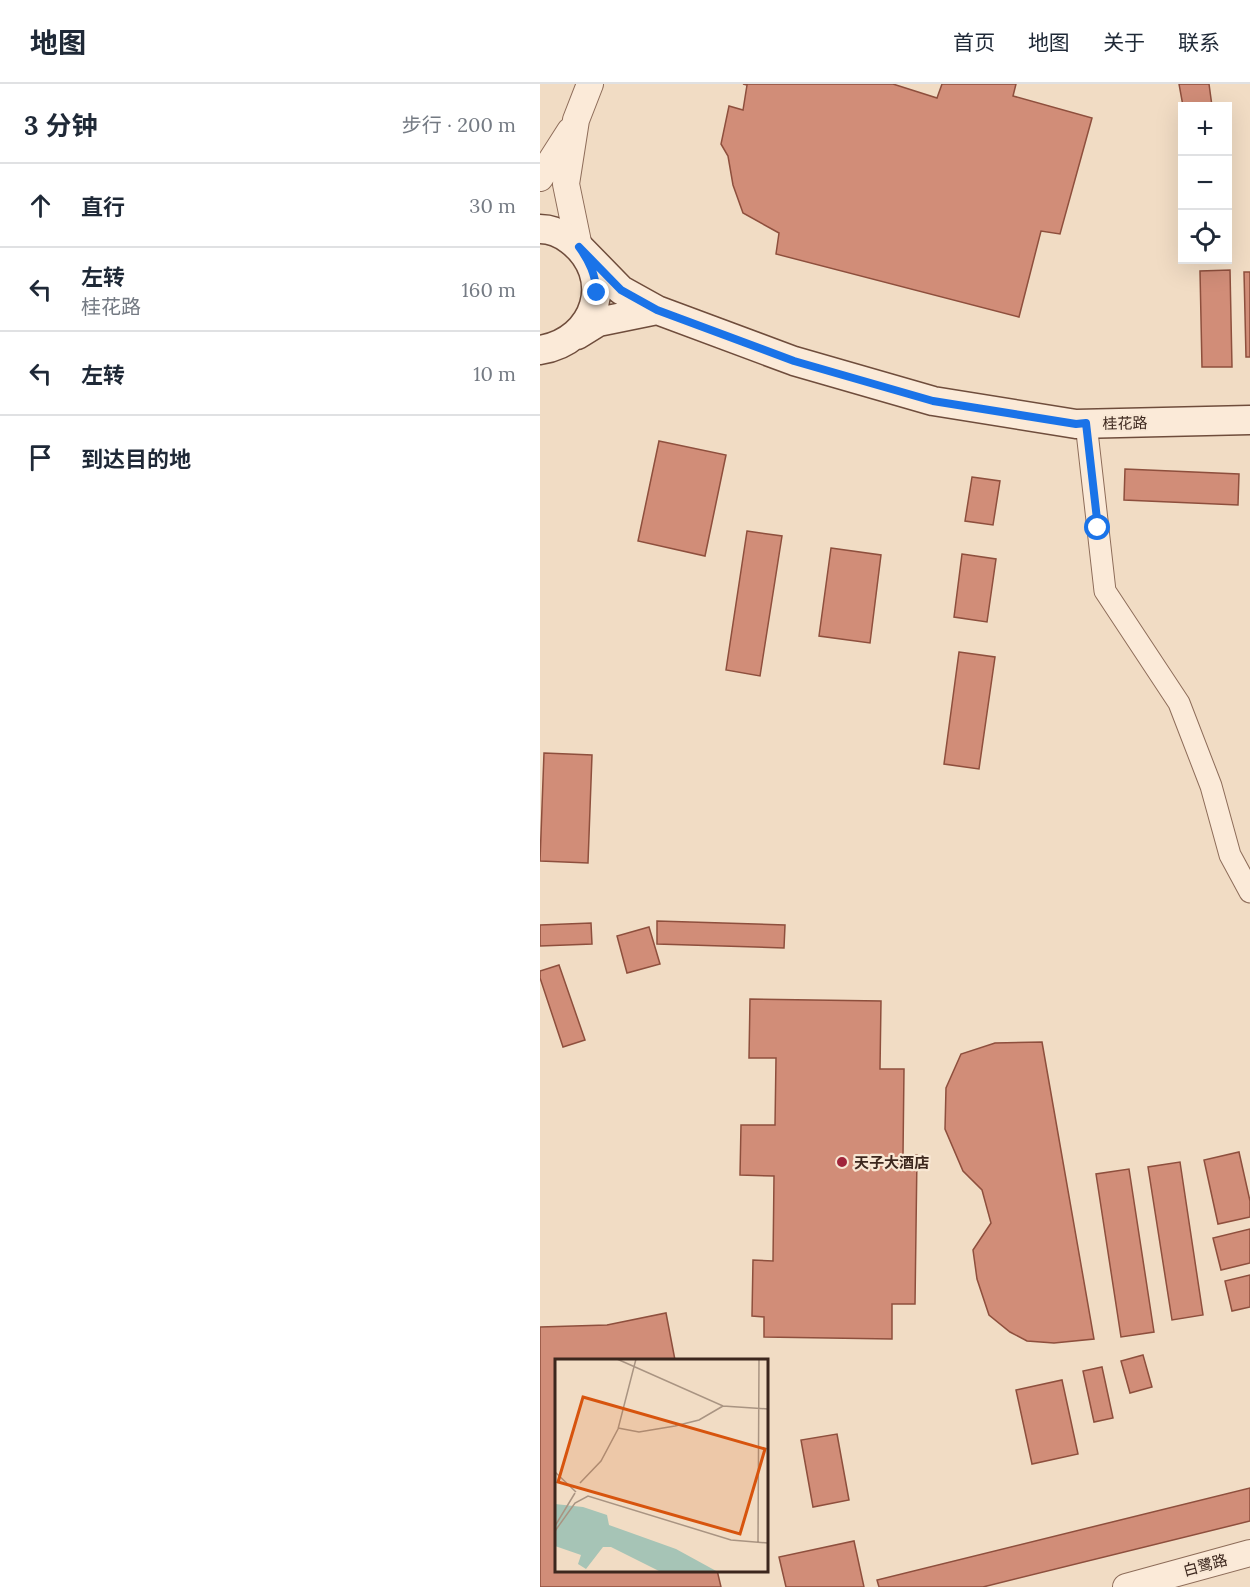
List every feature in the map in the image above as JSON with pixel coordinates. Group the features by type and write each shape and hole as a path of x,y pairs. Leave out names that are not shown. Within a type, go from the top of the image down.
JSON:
{"main road":[{"path":"540,229 564,235 579,247 589,260 595,276 597,293 586,324 540,366"},
{"name":"桂花路","path":"579,247 621,290 657,310 794,361 933,401 1076,424 1250,420"},
{"path":"540,350 559,346 598,322 657,310"}],"street":[{"path":"540,178 576,120 590,84"},
{"path":"576,120 566,184 579,247"},
{"path":"1086,423 1105,591 1179,703 1211,786 1230,855 1250,892"},
{"name":"白鹭路","path":"1126,1587 1250,1553"}],"building":[{"path":"743,84 893,84 937,98 942,84 1016,84 1013,96 1092,118 1060,234 1041,231 1019,317 776,254 779,233 743,213 733,185 728,156 721,144 729,106 743,110 747,85"},
{"path":"1179,84 1209,84 1211,102 1182,102"},
{"path":"1230,270 1232,367 1202,367 1200,271"},
{"path":"1244,272 1250,272 1250,357 1246,357"},
{"path":"659,441 726,455 705,556 638,541"},
{"path":"1125,469 1239,474 1238,505 1124,500"},
{"path":"972,477 1000,481 993,525 965,521"},
{"path":"747,531 782,536 760,676 726,670"},
{"path":"831,548 881,555 870,643 819,636"},
{"path":"962,554 996,559 987,622 954,617"},
{"path":"959,652 995,657 979,769 944,764"},
{"path":"544,753 592,755 588,863 540,861"},
{"path":"657,921 785,925 784,948 657,944"},
{"path":"591,923 592,944 540,946 540,925"},
{"path":"649,927 660,964 627,973 617,936"},
{"path":"559,965 585,1040 563,1047 540,978 540,971"},
{"path":"750,999 881,1001 880,1069 904,1069 903,1155 917,1155 915,1304 892,1304 892,1339 764,1337 764,1317 752,1316 753,1260 773,1261 774,1176 740,1175 741,1125 775,1125 776,1058 749,1058"},
{"path":"1042,1042 1094,1339 1054,1343 1027,1341 1010,1332 989,1315 977,1279 973,1250 991,1223 982,1190 963,1171 945,1129 946,1088 961,1054 995,1043"},
{"path":"1239,1152 1250,1201 1250,1217 1218,1224 1204,1160"},
{"path":"1180,1162 1203,1315 1172,1320 1148,1167"},
{"path":"1129,1169 1154,1332 1121,1337 1096,1174"},
{"path":"1250,1229 1250,1263 1221,1270 1213,1238"},
{"path":"1250,1275 1250,1307 1232,1311 1225,1281"},
{"path":"666,1313 675,1359 555,1359 555,1572 717,1572 721,1587 540,1587 540,1327 607,1325"},
{"path":"1143,1355 1152,1387 1130,1393 1121,1361"},
{"path":"1102,1367 1113,1418 1094,1422 1083,1371"},
{"path":"1062,1380 1078,1454 1032,1464 1016,1390"},
{"path":"837,1434 849,1500 813,1507 801,1440"},
{"path":"1250,1488 1250,1521 983,1587 879,1587 877,1580"},
{"path":"854,1541 864,1587 786,1587 779,1557"}],"place":[{"name":"天子大酒店","path":"842,1162"}],"route":[{"path":"597,293 595,276 589,260 579,247 621,290 657,310 794,361 933,401 1076,424 1086,423 1098,528"}]}
